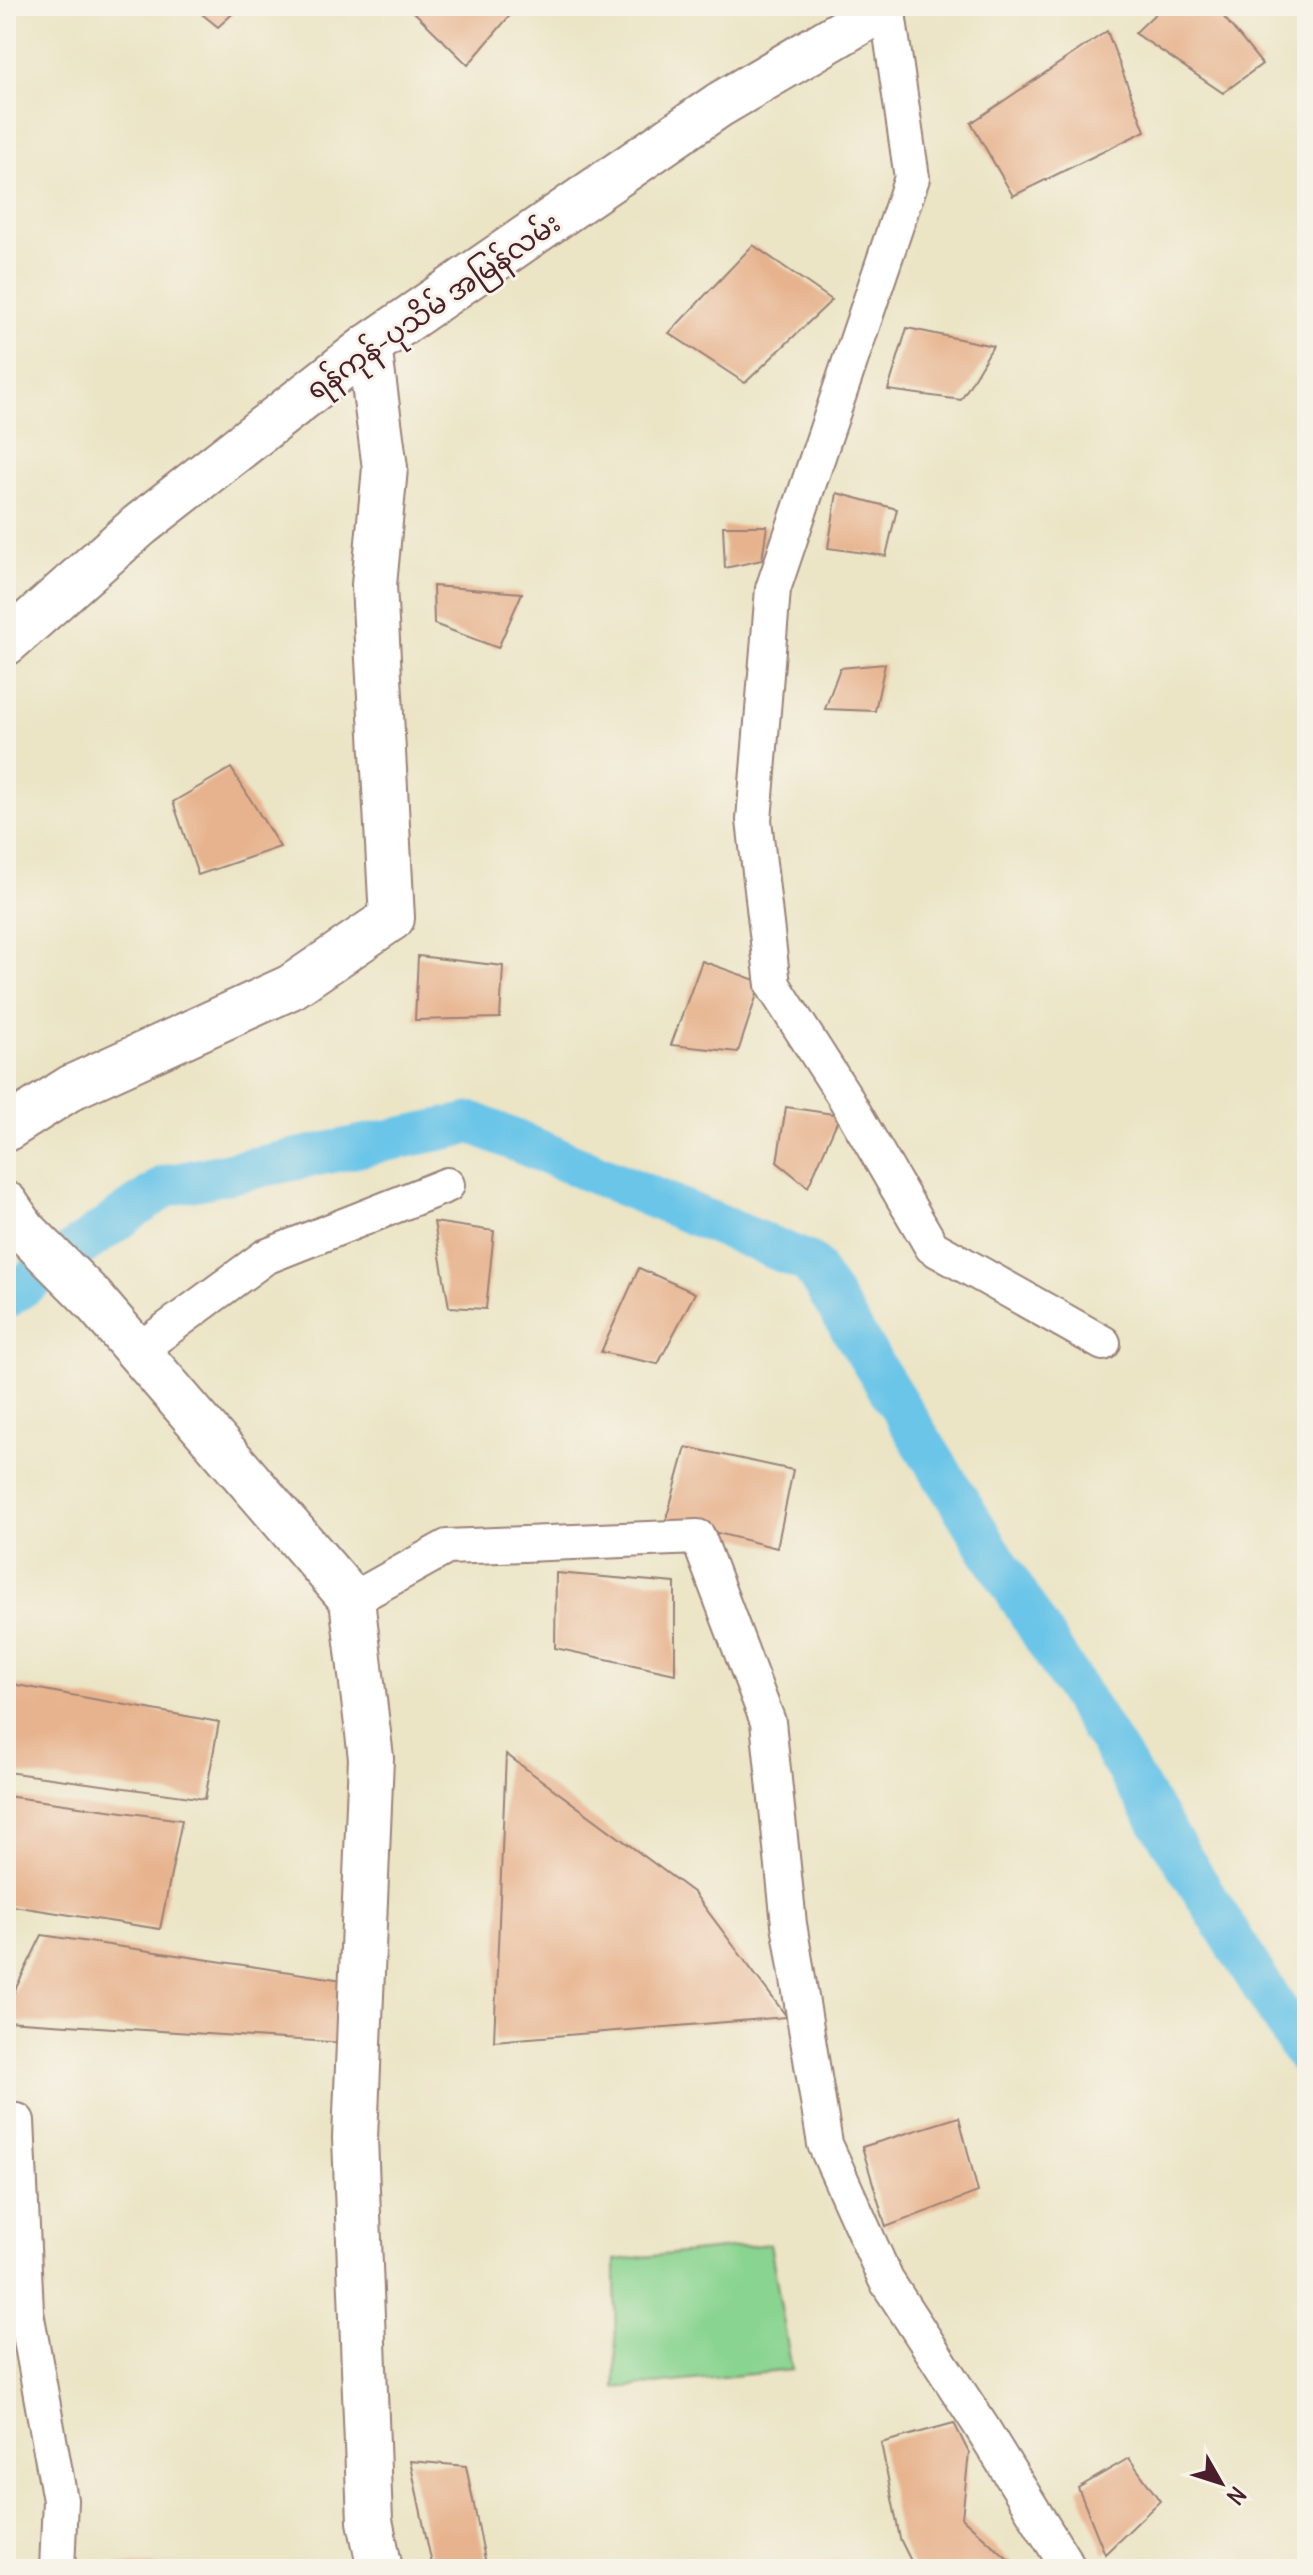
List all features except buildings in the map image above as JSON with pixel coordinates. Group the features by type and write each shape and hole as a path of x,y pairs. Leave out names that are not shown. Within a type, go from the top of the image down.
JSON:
{"main road":[{"name":"ရန်ကုန်-ပုသိမ် အမြန်လမ်း","path":"6,643 140,525 369,346 719,105 887,6"},
{"path":"6,1129 72,1087 291,987 392,918 374,585 385,468 369,346"},
{"path":"15,1217 91,1297 352,1600 371,1758 355,2138 370,2521 380,2569"}],"street":[{"path":"887,6 912,178 773,589 754,820 773,985 843,1094 932,1247 1103,1343"},
{"path":"136,1352 265,1257 447,1185"},
{"path":"352,1600 447,1547 698,1537 768,1722 789,1924 825,2144 886,2280 1069,2569"},
{"path":"17,2121 26,2312 60,2500 57,2569"}],"green space":[{"path":"770,2244 792,2370 616,2388 615,2260"}],"waterway":[{"path":"6,1298 166,1186 473,1123 810,1263 1307,2058"}]}
